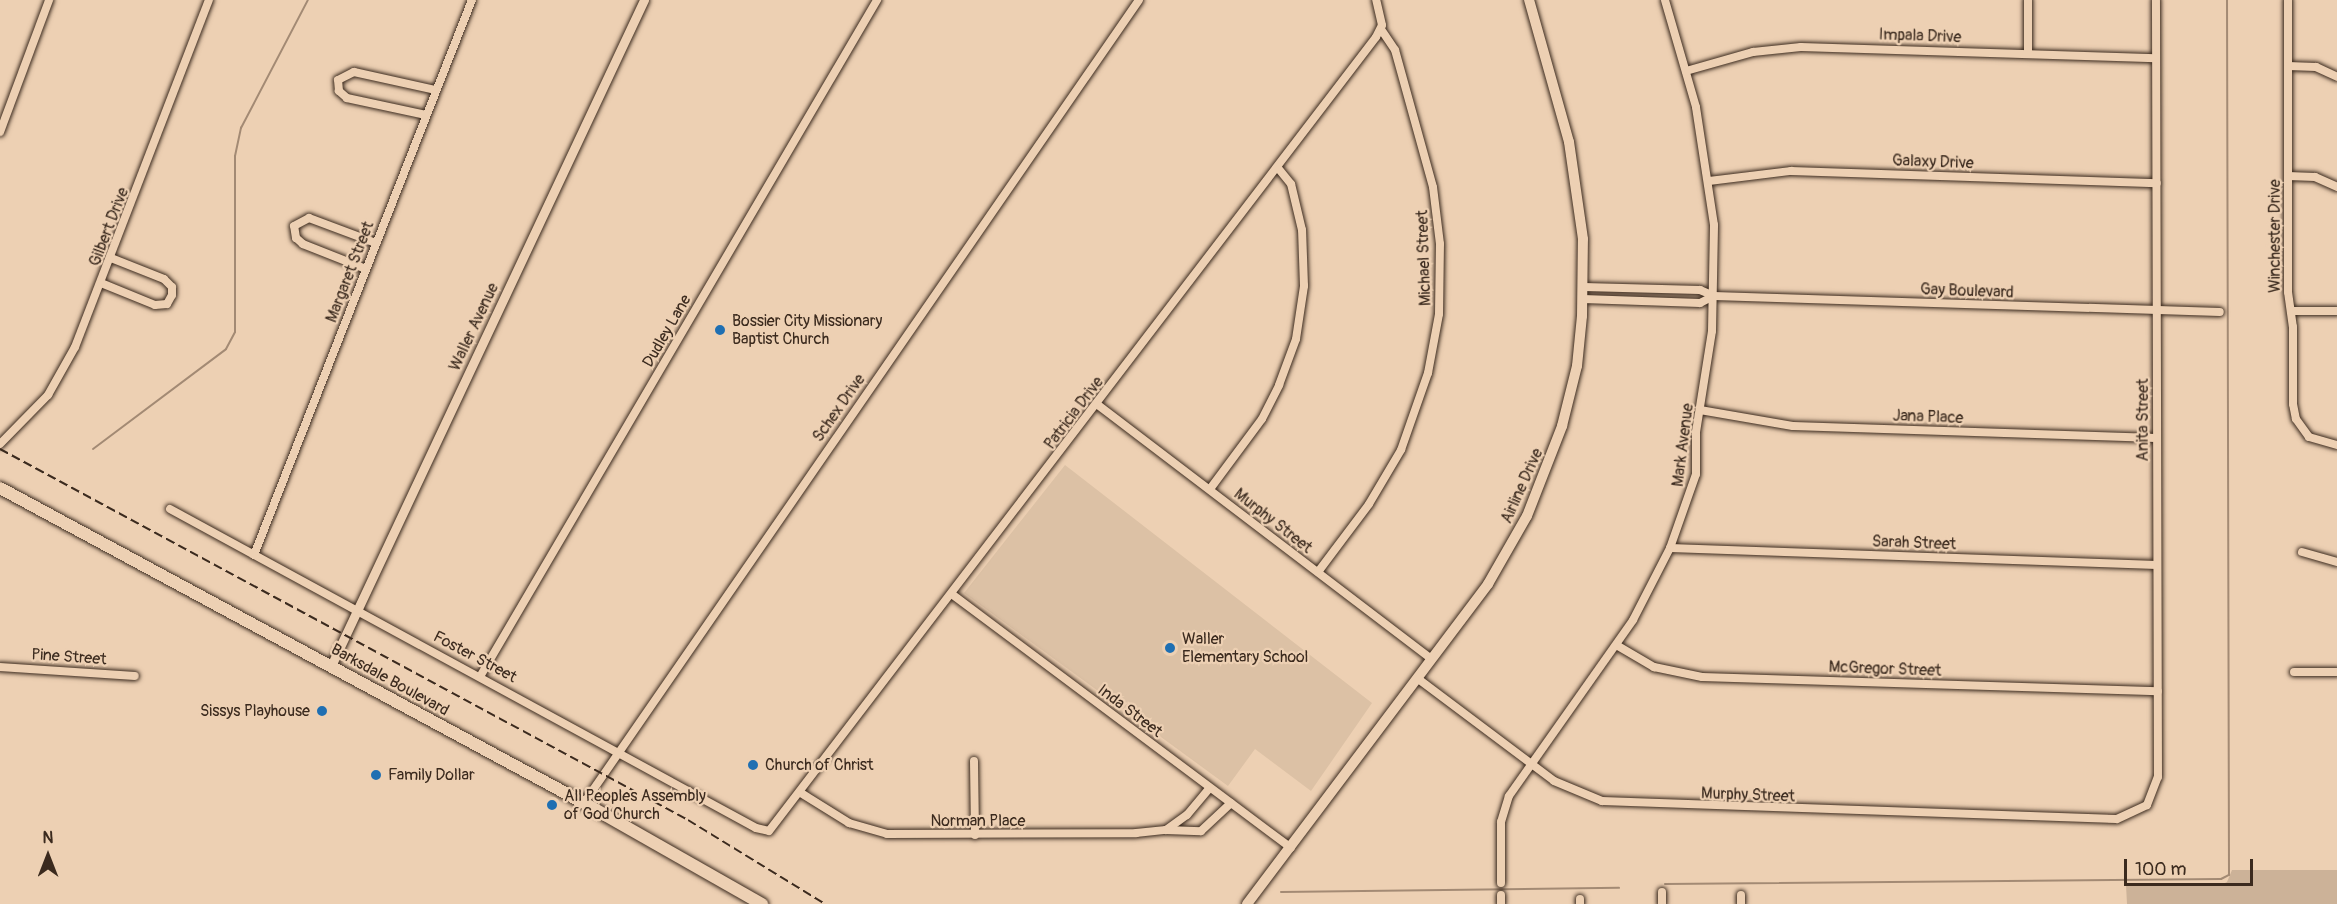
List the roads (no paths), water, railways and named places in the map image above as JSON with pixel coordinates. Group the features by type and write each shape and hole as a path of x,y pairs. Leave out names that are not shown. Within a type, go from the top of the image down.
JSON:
{"main road":[{"name":"Airline Drive","path":"1246,904 1291,848 1488,584 1541,485 1570,396 1584,287 1582,219 1569,142 1529,0"},
{"name":"Barksdale Boulevard","path":"0,488 584,803 762,904"}],"street":[{"path":"0,132 3,115 49,0"},
{"name":"Gilbert Drive","path":"0,444 57,384 111,258 209,0"},
{"name":"Margaret Street","path":"254,555 472,0"},
{"name":"Waller Avenue","path":"332,666 644,0"},
{"name":"Dudley Lane","path":"481,675 877,0"},
{"name":"Schex Drive","path":"584,803 618,750 1138,0"},
{"path":"1376,0 1381,29"},
{"name":"Mark Avenue","path":"1501,883 1502,813 1513,789 1618,646 1670,548 1696,474 1700,410 1714,296 1715,241 1709,181 1686,71 1665,0"},
{"path":"2028,0 2028,53"},
{"name":"Anita Street","path":"2117,819 2140,811 2155,791 2158,691 2156,0"},
{"name":"Winchester Drive","path":"2288,0 2288,176 2296,419 2309,437 2337,445"},
{"name":"Patricia Drive","path":"766,831 775,827 953,595 1381,29"},
{"name":"Michael Street","path":"1318,572 1370,504 1401,450 1426,381 1439,314 1440,244 1435,196 1395,50 1381,29"},
{"name":"Impala Drive","path":"1686,71 1753,52 1801,47 2156,58"},
{"path":"2288,66 2316,66 2337,77"},
{"path":"426,115 347,98 339,91 338,80 354,72 436,90"},
{"path":"1210,489 1262,419 1284,375 1297,333 1304,286 1300,220 1288,177 1278,168"},
{"name":"Galaxy Drive","path":"1709,181 1791,171 2157,183"},
{"path":"2288,176 2314,177 2337,187"},
{"path":"366,269 303,244 296,238 294,226 300,220 314,220 376,243"},
{"path":"101,283 155,305 167,304 172,296 172,287 164,279 111,258"},
{"name":"Gay Boulevard","path":"1584,287 1700,290 1714,296 2220,312"},
{"name":"Gay Boulevard","path":"1583,299 1700,303 1714,296"},
{"path":"2291,311 2337,311"},
{"name":"Murphy Street","path":"1098,405 1431,659"},
{"name":"Jana Place","path":"1700,410 1793,426 2156,438"},
{"name":"Foster Street","path":"170,509 766,831"},
{"name":"Sarah Street","path":"1670,548 2157,565"},
{"path":"2302,552 2337,562"},
{"name":"Inda Street","path":"953,595 1291,848"},
{"name":"McGregor Street","path":"1618,646 1654,667 1694,676 2158,691"},
{"name":"Pine Street","path":"0,667 135,676"},
{"path":"2294,672 2337,672"},
{"name":"Murphy Street","path":"1417,678 1531,765 1571,791 1621,803 2117,819"},
{"path":"974,760 975,835"},
{"path":"1166,830 1187,815 1210,788"},
{"name":"Norman Place","path":"801,793 829,813 867,830 898,835 1201,831 1231,803"},
{"path":"1662,892 1662,904"},
{"path":"1501,895 1501,904"},
{"path":"1741,895 1741,904"}],"waterway":[{"path":"93,449 226,349 235,332 235,156 241,128 308,0"},
{"path":"1665,884 2221,879 2229,875 2227,0"},
{"path":"1281,892 1619,888"}],"railway":[{"path":"0,449 688,820 825,904"}],"place":[{"name":"Bossier City Missionary Baptist Church","path":"720,330"},
{"name":"Waller Elementary School","path":"1170,648"},
{"name":"Sissys Playhouse","path":"322,711"},
{"name":"Church of Christ","path":"753,765"},
{"name":"Family Dollar","path":"376,775"},
{"name":"All Peoples Assembly of God Church","path":"552,805"}]}
